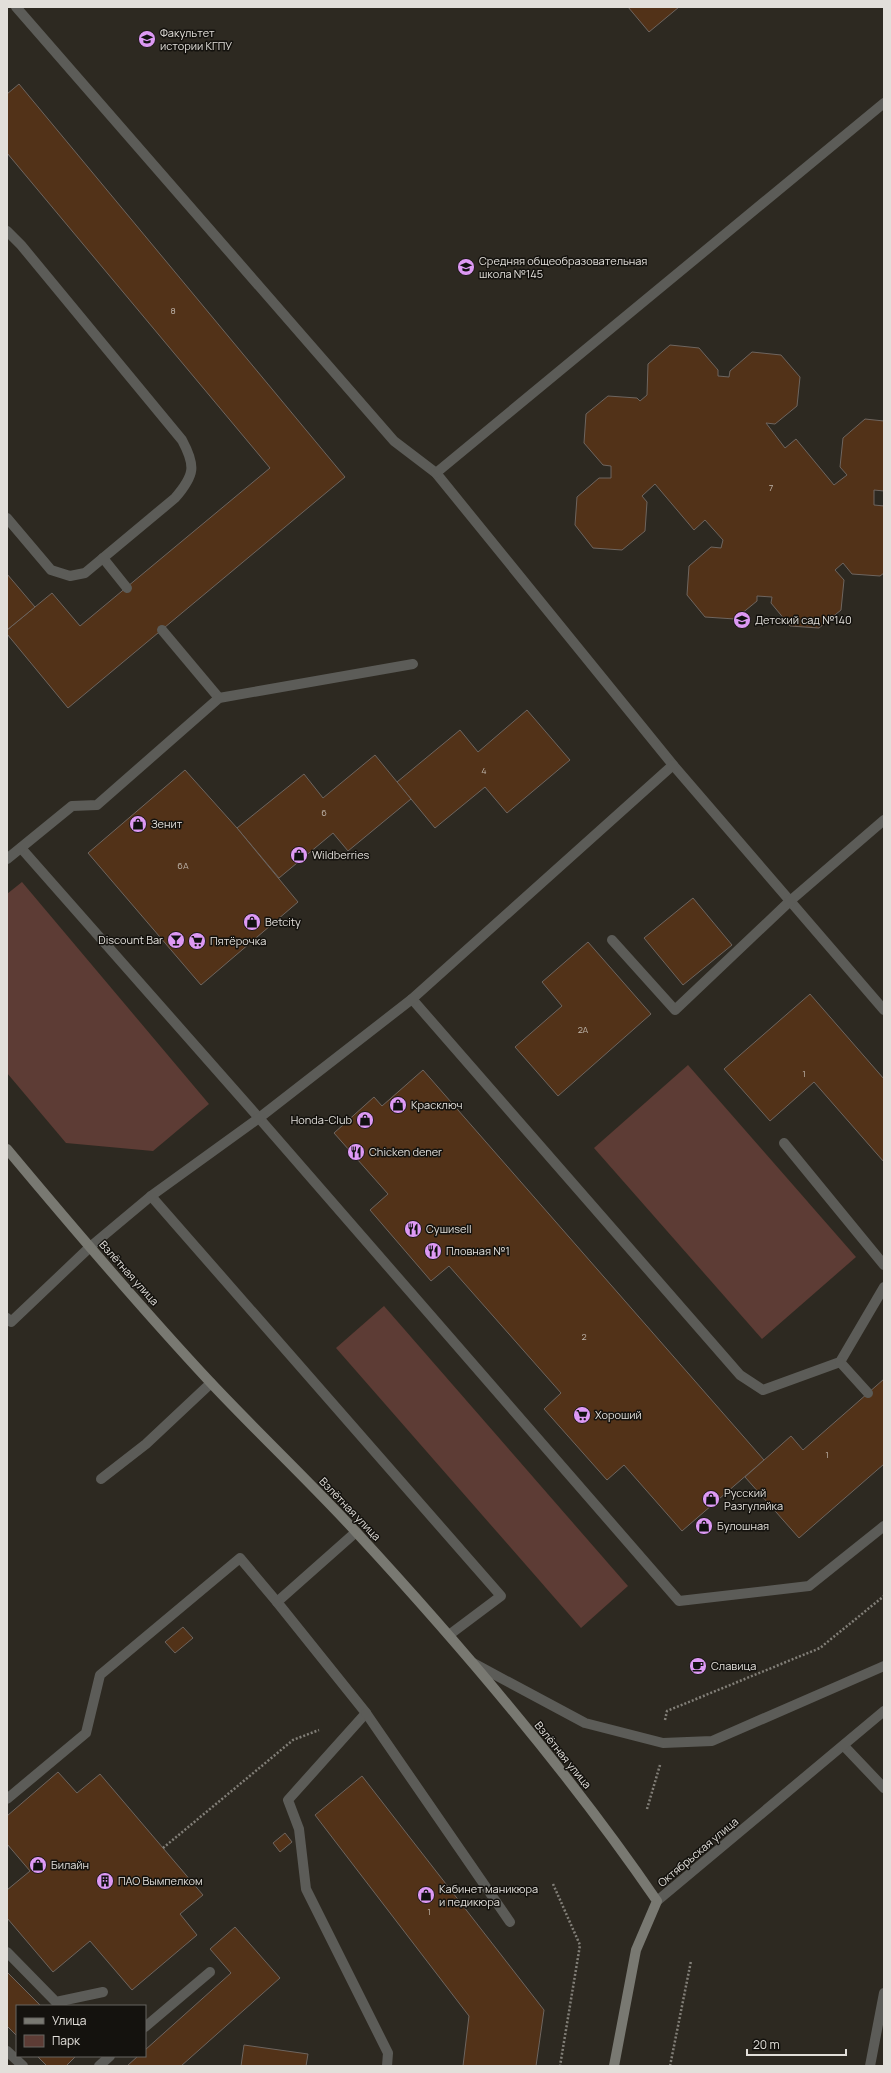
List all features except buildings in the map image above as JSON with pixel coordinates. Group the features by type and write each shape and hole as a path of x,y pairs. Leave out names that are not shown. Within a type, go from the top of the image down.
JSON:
{"main road":[{"name":"Взлётная улица","path":"7,1149 90,1248 211,1383 356,1532 449,1635 614,1837 657,1901"},
{"name":"Октябрьская улица","path":"614,2066 636,1950 657,1901"}],"street":[{"path":"16,7 394,441 436,473 673,765 884,1010"},
{"path":"436,473 884,103"},
{"path":"7,231 21,245 182,440 191,457 192,470 187,484 175,498 85,573 70,576 51,570 7,518"},
{"path":"103,558 127,588"},
{"path":"162,630 219,698"},
{"path":"7,859 72,806 98,805 219,698 413,664"},
{"path":"7,1318 11,1322 90,1248 151,1196 259,1118 412,999 673,765"},
{"path":"612,940 675,1010 790,901 884,820"},
{"path":"21,848 259,1118 679,1601 809,1586 884,1526"},
{"path":"412,999 740,1376 763,1390 840,1362 884,1287"},
{"path":"784,1142 884,1265"},
{"path":"151,1196 501,1596 449,1635"},
{"path":"840,1362 868,1393"},
{"path":"101,1479 146,1444 211,1383"},
{"path":"276,1602 356,1532"},
{"path":"7,1799 86,1733 100,1675 240,1558 366,1713 510,1922"},
{"path":"473,1663 585,1723 663,1743 712,1741 884,1666"},
{"name":"Октябрьская улица","path":"657,1901 884,1711"},
{"path":"366,1713 288,1800 299,1829 306,1888 388,2053 386,2066"},
{"path":"844,1746 884,1788"},
{"path":"7,1952 56,2002 103,1992"},
{"path":"146,2026 210,1972"},
{"path":"870,2066 884,1993"},
{"path":"7,2051 23,2066"},
{"path":"99,2066 109,2057"}],"path":[{"path":"665,1725 667,1711 820,1648 884,1596"},
{"path":"163,1848 293,1740 322,1729"},
{"path":"647,1810 661,1759"},
{"path":"553,1884 580,1945 560,2066"},
{"path":"670,2066 691,1961"}],"green space":[{"path":"22,882 209,1104 153,1151 66,1143 7,1073 7,894"},
{"path":"688,1065 856,1257 762,1339 594,1148"},
{"path":"384,1306 628,1586 581,1628 336,1348"}],"place":[{"name":"Факультет истории КГПУ","path":"147,39"},
{"name":"Средняя общеобразовательная школа №145","path":"466,267"},
{"name":"Детский сад №140","path":"742,620"},
{"name":"Зенит","path":"138,824"},
{"name":"Wildberries","path":"299,855"},
{"name":"Betcity","path":"252,922"},
{"name":"Discount Bar","path":"176,940"},
{"name":"Пятёрочка","path":"197,941"},
{"name":"Красключ","path":"398,1105"},
{"name":"Honda-Club","path":"365,1120"},
{"name":"Chicken dener","path":"356,1152"},
{"name":"Сушиsell","path":"413,1229"},
{"name":"Пловная №1","path":"433,1251"},
{"name":"Хороший","path":"582,1415"},
{"name":"Русский Разгуляйка","path":"711,1499"},
{"name":"Булошная","path":"704,1526"},
{"name":"Славица","path":"698,1666"},
{"name":"Билайн","path":"38,1865"},
{"name":"ПАО Вымпелком","path":"105,1881"},
{"name":"Кабинет маникюра и педикюра","path":"426,1895"}]}
